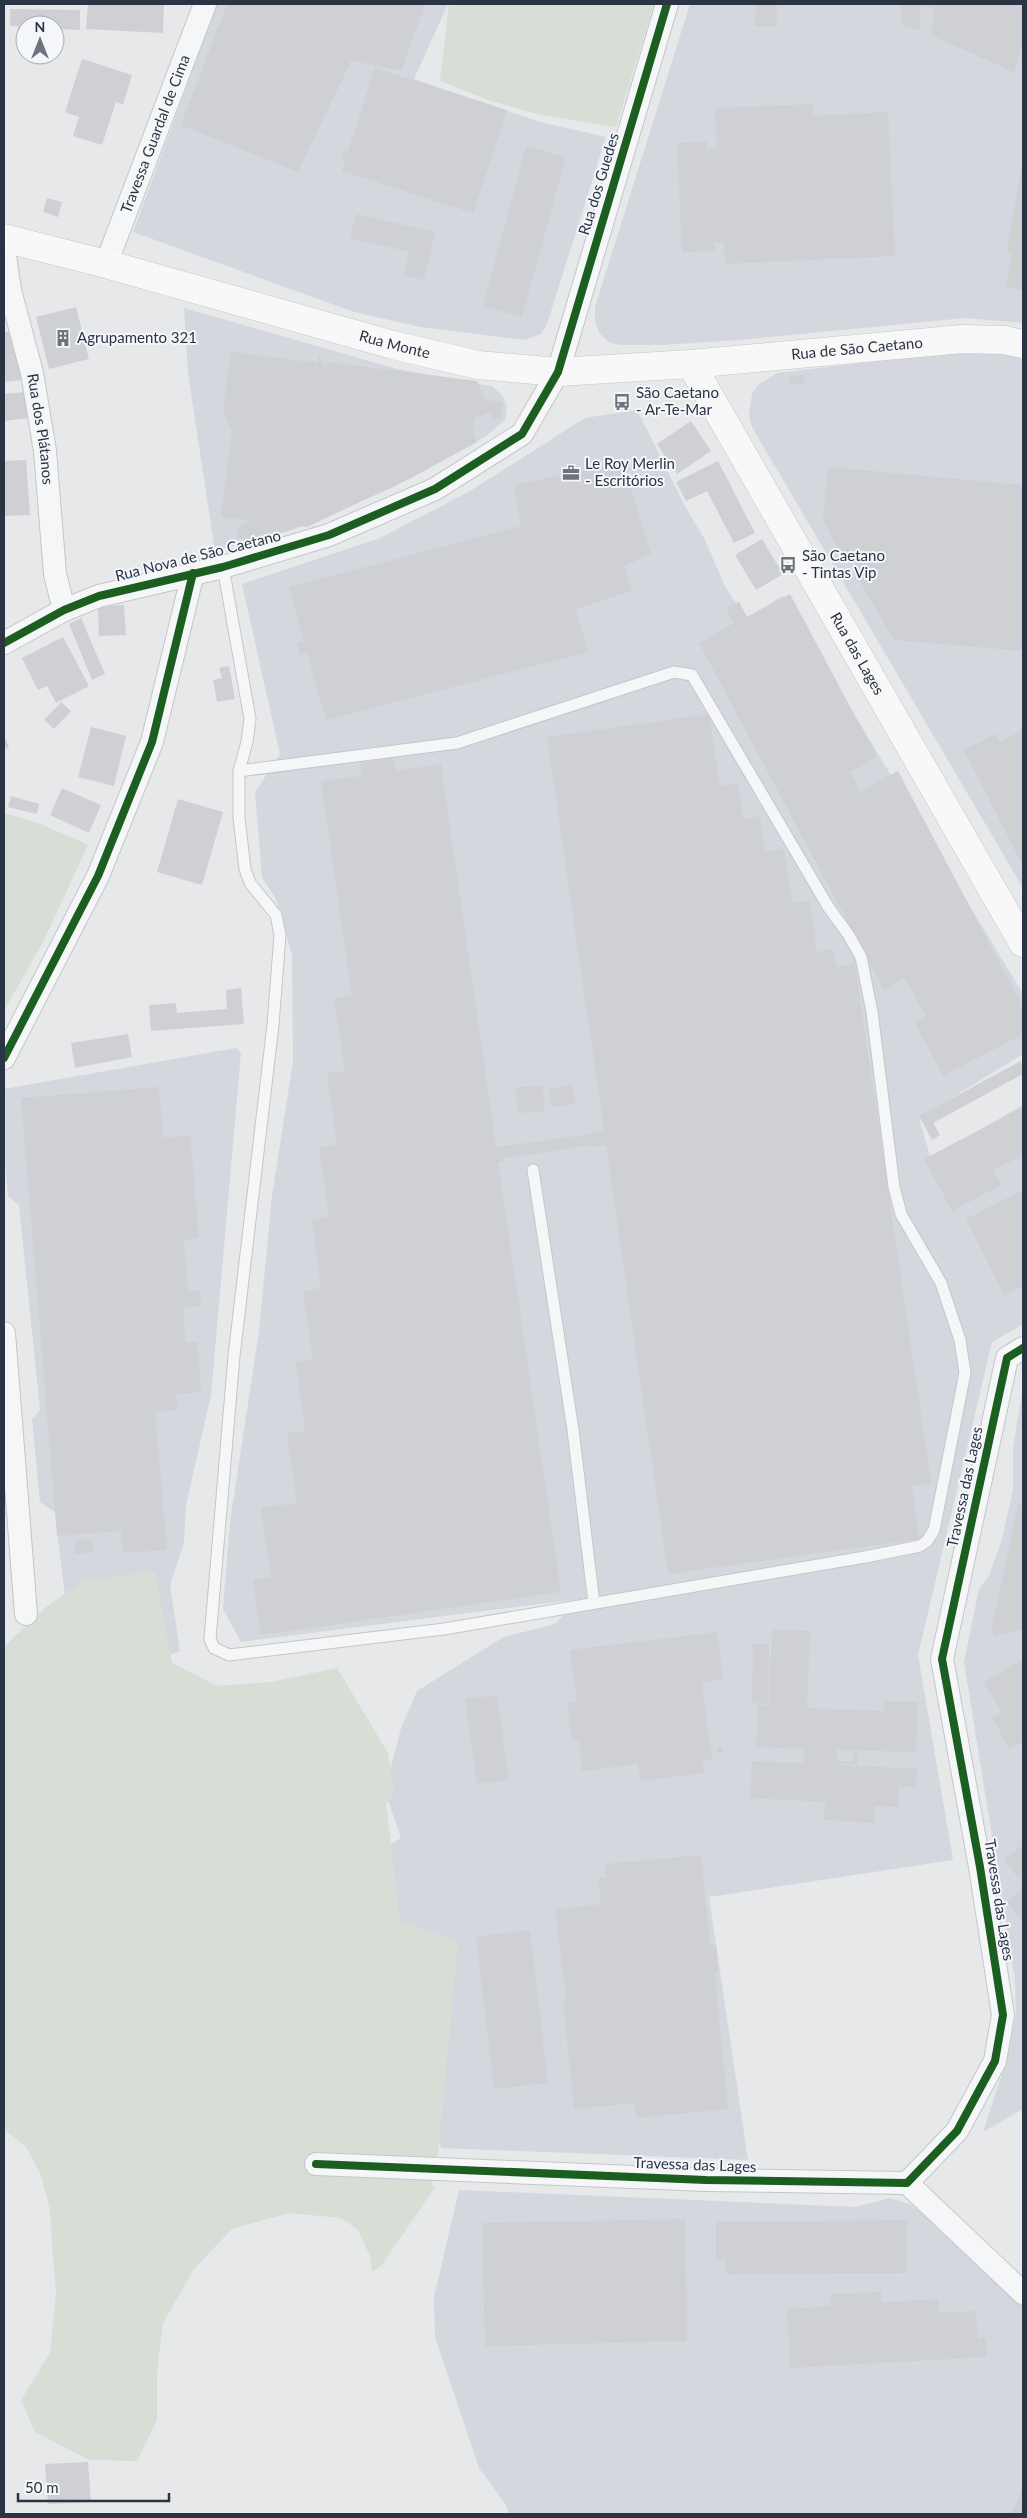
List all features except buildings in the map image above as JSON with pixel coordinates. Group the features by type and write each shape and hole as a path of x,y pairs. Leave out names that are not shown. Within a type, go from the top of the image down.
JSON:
{"main road":[{"name":"Rua Monte","path":"4,238 106,264 431,355 478,365 558,372 691,364"},
{"name":"Rua de São Caetano","path":"691,364 962,339 1004,340 1023,344"},
{"name":"Rua das Lages","path":"691,364 1023,943"}],"street":[{"name":"Travessa Guardal de Cima","path":"106,264 205,4"},
{"name":"Rua dos Guedes","path":"558,372 667,4"},
{"name":"Rua dos Plátanos","path":"4,249 10,290 32,372 45,451 55,574 64,610"},
{"name":"Rua Nova de São Caetano","path":"4,642 64,610 99,596 223,567 329,535 435,489 522,434 558,372"},
{"path":"4,1058 98,876 152,742 193,573"},
{"path":"4,1333 26,1614"},
{"name":"Travessa das Lages","path":"316,2164 706,2180 907,2183 957,2131 995,2061 1003,2015 980,1867 942,1660 1007,1358 1023,1348"},
{"path":"907,2183 1023,2293"}],"lane":[{"path":"223,567 250,719 247,742 239,771 239,818 245,869 250,883 276,915 280,935 273,1025 234,1356 210,1639 214,1648 228,1655 444,1628 920,1546 928,1541 934,1530 965,1373 960,1340 941,1283 900,1214 894,1187 872,1012 861,957 848,934 829,908 692,675 674,672 457,743 239,771"},
{"path":"533,1170 573,1430 594,1603"}],"shaded area":[{"path":"217,4 448,4 414,79 540,122 606,137 547,324 541,334 525,340 421,327 354,312 133,232"},
{"path":"449,4 654,4 616,127 541,115 488,100 440,81"},
{"path":"690,4 1023,4 1023,323 965,318 739,340 662,345 620,345 609,342 599,333 595,320 595,307"},
{"path":"184,308 397,369 491,386 502,395 507,407 505,420 485,437 394,487 296,529 215,551 188,373"},
{"path":"962,351 996,353 1023,359 1023,888 752,427 749,416 752,394 758,385 777,373"},
{"path":"637,410 686,508 704,538 724,584 745,618 783,596 1023,994 1023,1054 919,1118 930,1156 943,1151 1023,1105 1023,1324 992,1342 918,1655 953,1860 709,1897 748,2160 441,2148 416,2046 336,1879 401,1838 385,1790 401,1728 417,1691 504,1637 555,1624 579,1599 241,1642 223,1609 230,1522 259,1331 272,1196 293,1061 292,955 276,899 262,877 255,792 280,754 242,584 380,538 472,490 585,418"},
{"path":"5,813 41,824 88,845 43,942 4,1011"},
{"path":"236,1048 241,1053 211,1395 186,1505 184,1543 170,1585 180,1651 38,1702 4,1651 65,1597 55,1512 40,1502 32,1419 40,1410 19,1205 8,1196 4,1144 4,1089"},
{"path":"1023,1387 1023,2109 983,2132 1005,2065 1016,2015 1015,1979 964,1662 979,1589 989,1576 1002,1539 1013,1490 1013,1448"},
{"path":"155,1571 172,1663 217,1686 271,1682 337,1668 388,1753 394,1793 386,1804 400,1921 458,1941 436,2177 433,2178 432,2186 435,2187 382,2265 372,2272 370,2256 358,2230 341,2218 289,2213 232,2229 194,2269 163,2323 157,2371 157,2420 137,2461 89,2460 35,2432 21,2400 50,2353 56,2293 50,2210 41,2175 26,2147 4,2129 4,1647 46,1607 83,1581"},
{"path":"459,2190 855,2207 890,2198 910,2204 989,2270 1019,2304 1023,2303 1023,2514 509,2514 506,2505 479,2468 435,2337 434,2297"}],"cycle path":[{"path":"4,643 64,610 99,596 223,567 329,535 435,489 522,434 558,372 667,4"},
{"path":"4,1058 98,876 152,742 193,573"},
{"path":"316,2164 706,2180 907,2183 957,2131 995,2061 1003,2015 980,1867 942,1659 1007,1358 1023,1348"}],"place":[{"name":"Agrupamento 321","path":"63,338"},
{"name":"São Caetano - Ar-Te-Mar","path":"622,402"},
{"name":"Le Roy Merlin - Escritórios","path":"571,473"},
{"name":"São Caetano - Tintas Vip","path":"788,565"}]}
